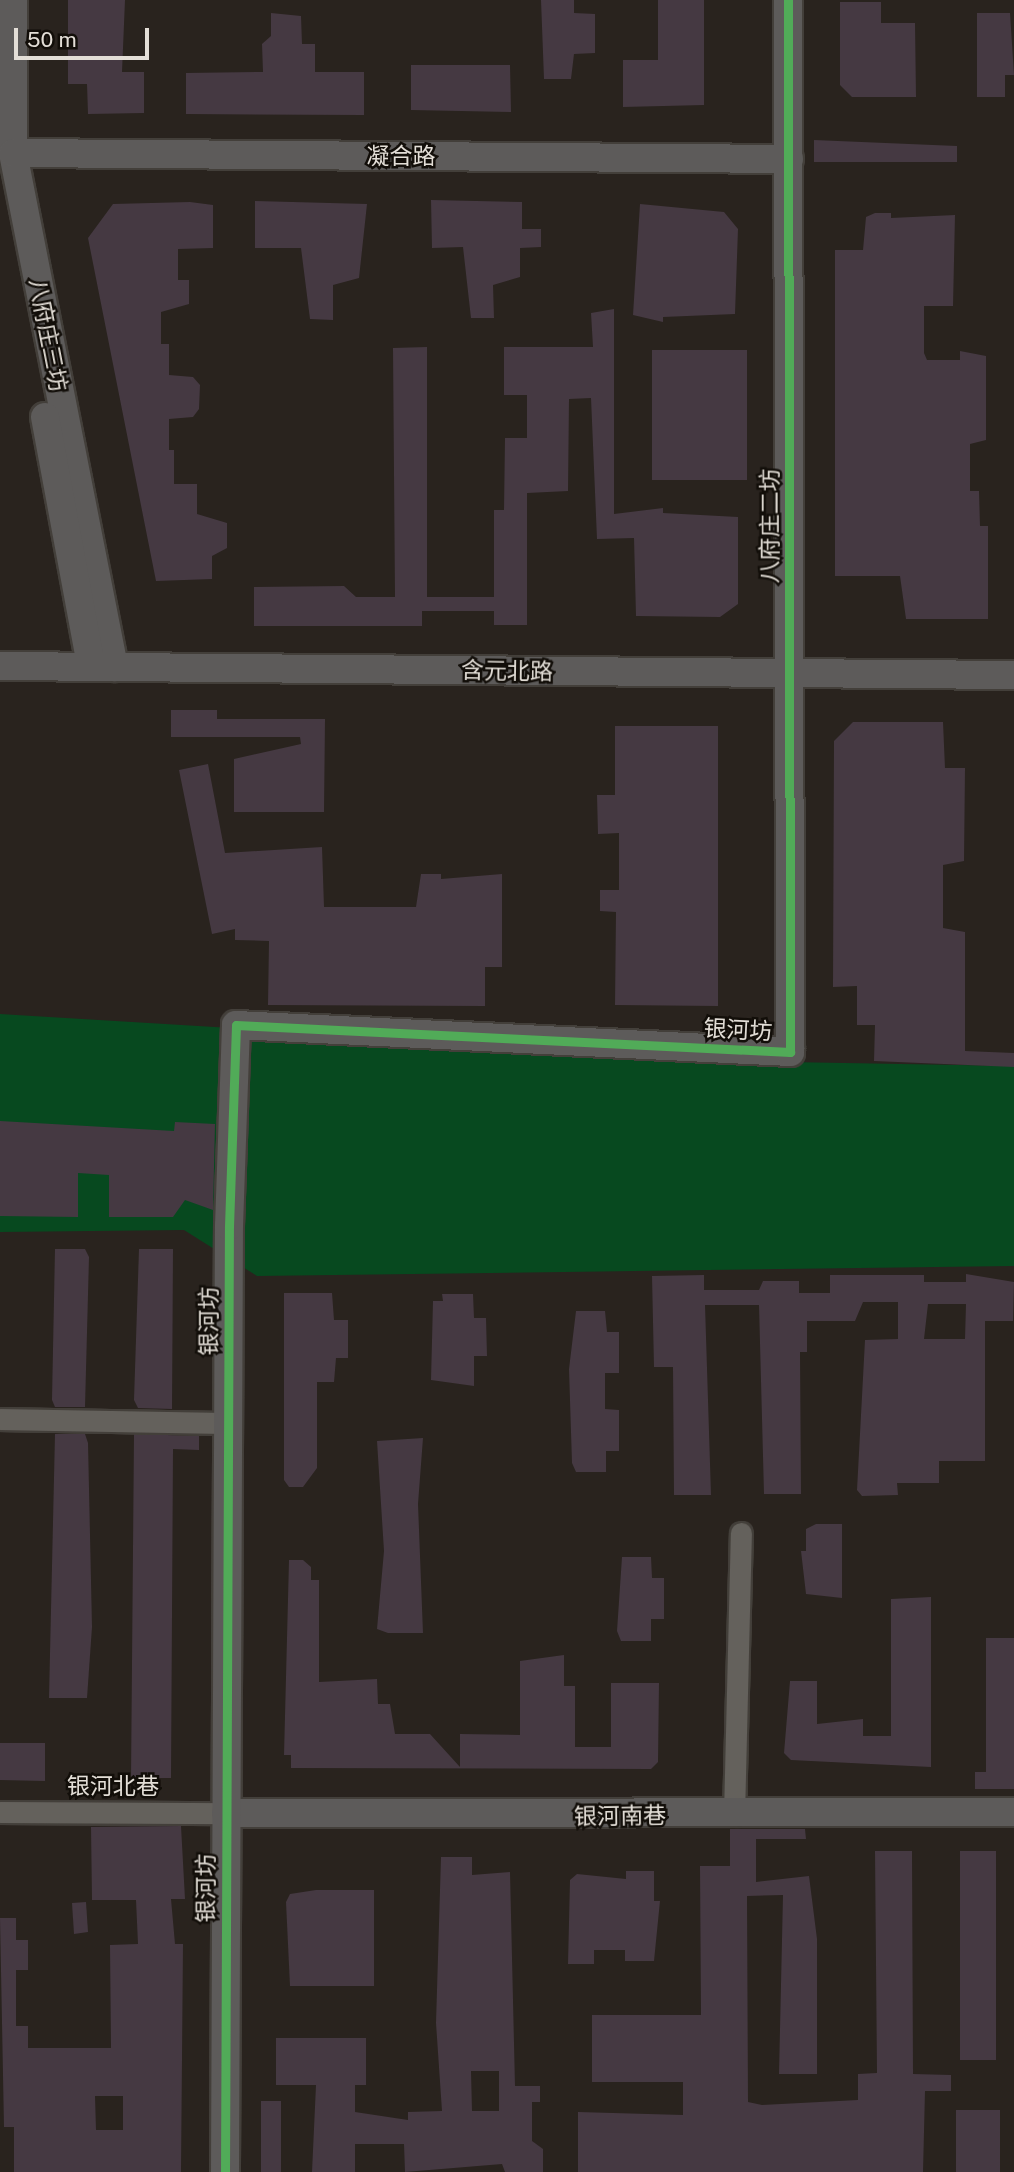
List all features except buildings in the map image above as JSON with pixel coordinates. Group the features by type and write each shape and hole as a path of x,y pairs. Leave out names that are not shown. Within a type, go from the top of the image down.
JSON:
{"street":[{"name":"八府庄三坊","path":"13,0 4,156 103,667"},
{"name":"八府庄二坊","path":"788,0 790,1052"},
{"name":"凝合路","path":"4,156 789,159"},
{"name":"含元北路","path":"0,666 1014,675"},
{"name":"银河坊","path":"225,2172 228,1423 236,1025 790,1052"},
{"path":"0,1419 228,1423"},
{"path":"734,1815 741,1533"},
{"name":"银河北巷","path":"0,1812 226,1813"},
{"name":"银河南巷","path":"226,1813 734,1815 1014,1812"}],"green space":[{"path":"0,1014 787,1062 1014,1066 1014,1266 257,1276 184,1230 0,1232"}],"cycle path":[{"path":"225,2172 229,1226 236,1025 790,1052 788,0"}]}
